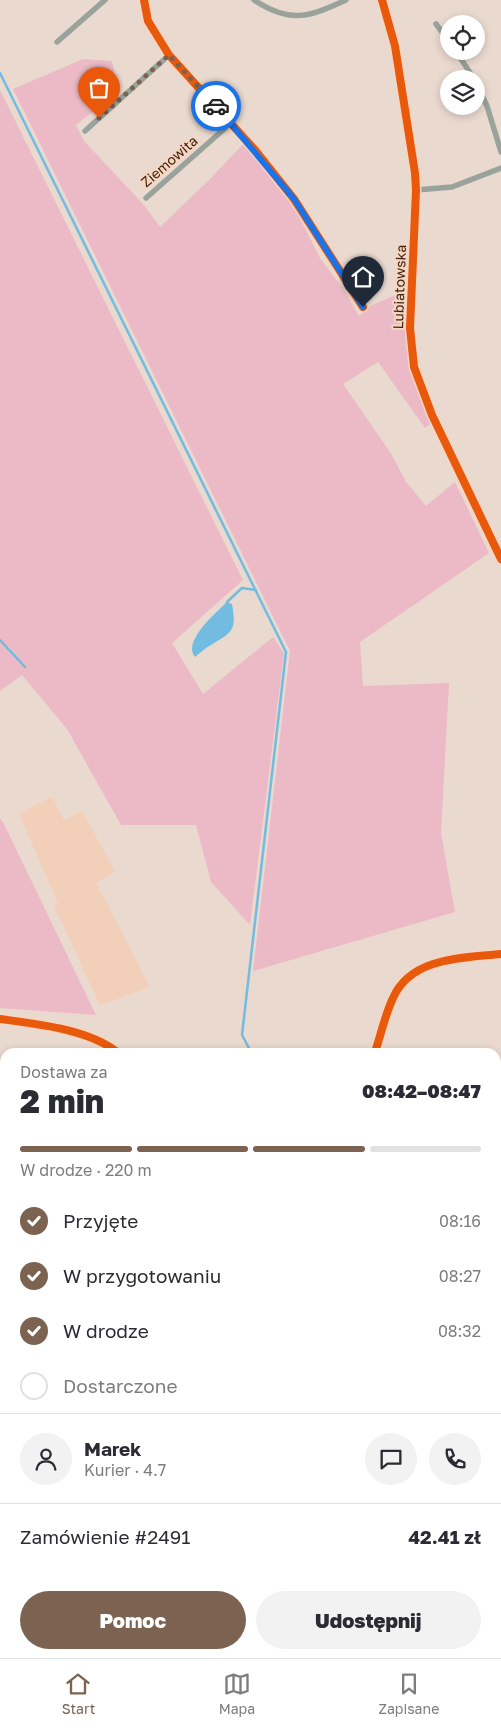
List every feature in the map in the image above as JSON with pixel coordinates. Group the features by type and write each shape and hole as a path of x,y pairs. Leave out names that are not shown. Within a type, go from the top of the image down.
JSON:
{"street":[{"path":"56,42 105,0"},
{"path":"144,0 148,21 169,55 231,123 294,199 363,307"},
{"path":"254,0 278,13 296,17 330,9 346,0"},
{"name":"Lubiatowska","path":"382,0 395,46 416,190 410,328 414,368 432,414 501,559"},
{"path":"436,24 440,29"},
{"path":"85,131 169,55"},
{"path":"485,102 501,152"},
{"name":"Ziemowita","path":"146,198 231,123"},
{"path":"416,190 452,187 501,168"},
{"path":"376,1048 393,997 409,976 437,962 501,954"},
{"path":"0,1019 77,1033 110,1048"}],"shaded area":[{"path":"83,59 112,61 118,91 76,125 84,141 144,205 160,227 244,143 289,197 320,258 344,290 359,316 370,306 405,291 405,327 409,358 417,389 431,423 425,428 378,362 343,384 392,455 406,482 426,506 455,482 489,553 360,642 363,686 449,683 441,833 455,912 253,971 290,651 13,89"},
{"path":"0,90 243,580 172,643 203,694 273,637 284,653 250,925 211,882 196,825 121,825 67,729 22,675 0,691"},
{"path":"52,797 64,820 82,811 115,871 96,883 150,987 100,1005 54,906 58,903 19,814"},
{"path":"0,819 3,822 96,1015 0,1008"}],"water":[{"path":"227,602 232,604 234,620 231,630 195,657 192,650 197,635 202,627"}],"waterway":[{"path":"0,73 286,652 242,1035 249,1048"},
{"path":"227,602 242,588 256,590"},
{"path":"0,640 25,667"}],"cycle path":[{"path":"144,0 148,21 169,55 255,150 294,199 363,307"},
{"path":"382,0 395,46 415,173 416,190 410,328 414,367 432,415 501,559"},
{"path":"376,1048 393,998 401,985 412,974 440,962 501,954"},
{"path":"0,1019 77,1033 111,1048"}],"way so far":[{"path":"99,118 169,55 182,72 216,106"}],"route":[{"path":"216,106 255,150 294,199 363,307"}]}
